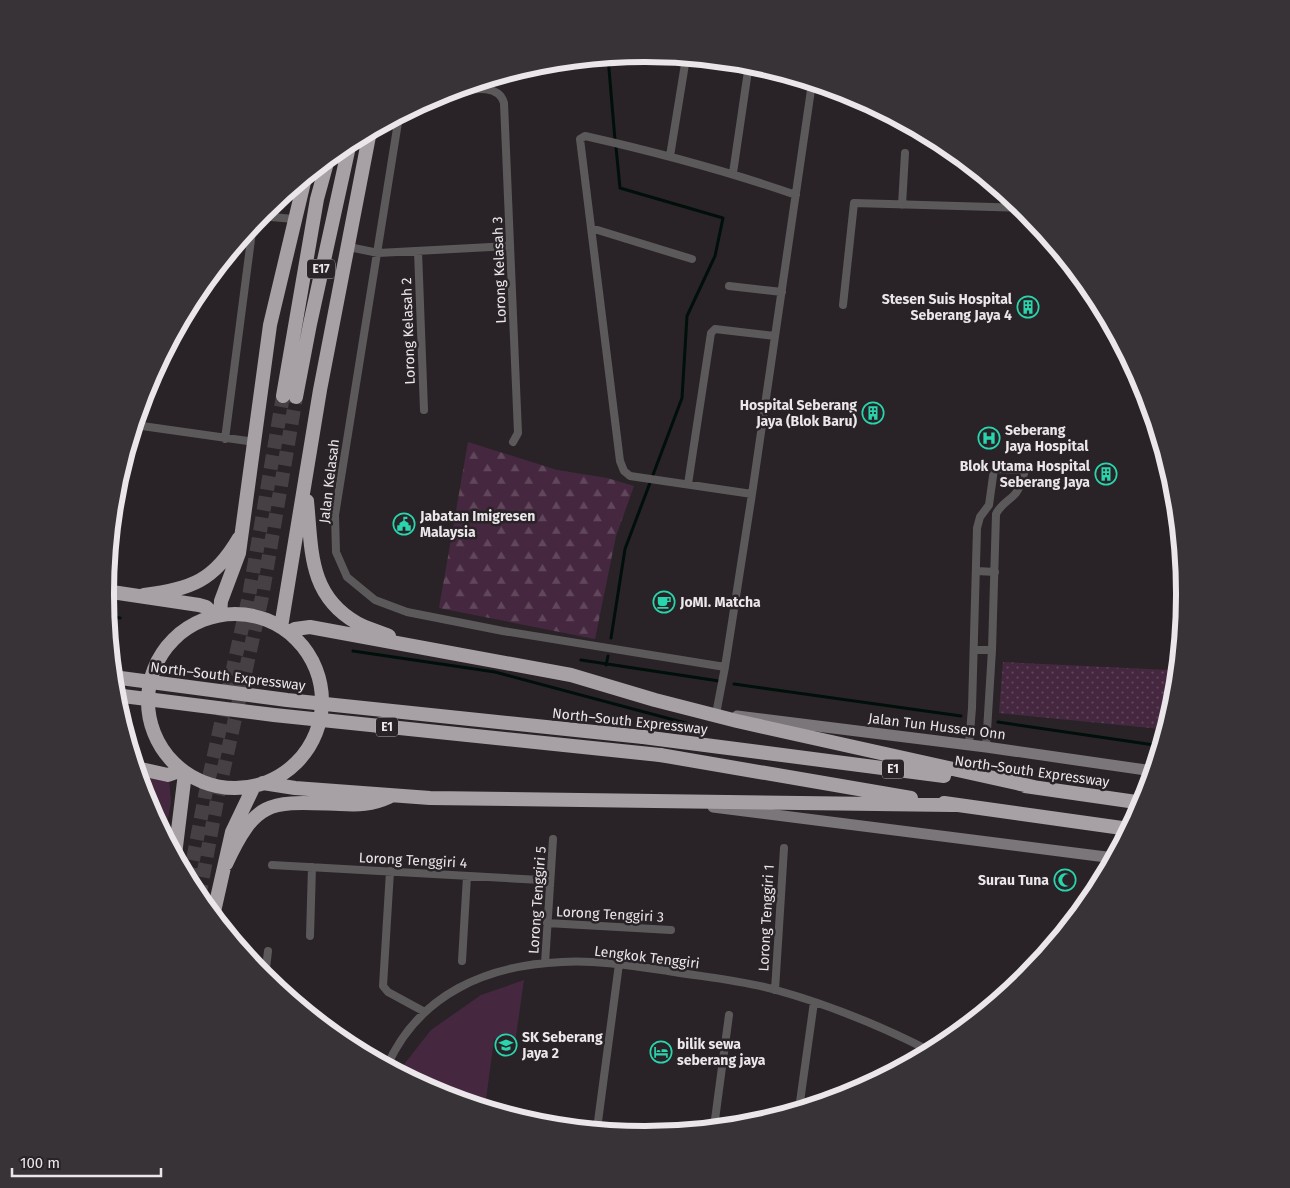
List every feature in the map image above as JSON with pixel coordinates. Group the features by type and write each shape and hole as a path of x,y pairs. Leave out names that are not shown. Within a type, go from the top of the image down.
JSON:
{"highway":[{"path":"285,630 304,484 320,390 368,141"},
{"name":"E17","path":"325,169 317,199 290,397 310,324 347,154"},
{"path":"217,615 234,570 243,531 270,325 301,189"},
{"path":"304,484 314,569 328,597 350,618 405,645"},
{"path":"144,595 183,589 200,581 226,556 243,531"},
{"path":"114,592 144,595 199,605 206,607 217,615"},
{"path":"216,908 235,824 259,785 282,774 298,761 310,744 320,715 321,695 316,670 303,647 285,630 252,615 217,615 191,625 172,640 158,660 149,683 148,707 153,731 165,753 184,772 213,786 234,788 259,785 430,798 628,799 673,802 952,805"},
{"path":"285,630 310,627 571,675 655,700 1034,787"},
{"name":"North–South Expressway","path":"121,678 287,700 643,737 1134,802"},
{"name":"E1","path":"124,696 274,716 660,755 952,805 1122,828"},
{"path":"144,770 168,775 184,772"},
{"path":"176,844 184,772"},
{"path":"226,864 243,829 253,818 269,808 285,803 366,804 392,795"}],"main road":[{"name":"Jalan Tun Hussen Onn","path":"716,714 986,747 1146,770"},
{"path":"673,802 1107,857"}],"street":[{"path":"670,156 685,64"},
{"path":"733,173 748,73"},
{"name":"Lorong Kelasah 3","path":"477,90 493,89 502,96 504,103 518,432 513,442"},
{"path":"716,714 752,494 811,90"},
{"name":"Jalan Kelasah","path":"399,123 335,515 336,552 347,577 375,600 407,612 503,631 725,667"},
{"path":"752,494 641,478 630,476 624,471 620,461 580,139 585,136 670,156 733,173 796,195"},
{"path":"902,205 904,153"},
{"path":"843,305 854,203 1010,208"},
{"path":"270,217 294,219"},
{"path":"591,228 692,260"},
{"path":"225,439 251,237"},
{"path":"349,247 378,253 510,246"},
{"name":"Lorong Kelasah 2","path":"418,251 424,410"},
{"path":"729,286 782,292"},
{"path":"688,484 711,333 715,329 775,336"},
{"path":"141,426 256,442"},
{"path":"969,745 977,571 977,528 980,517 989,505 994,469 1025,470 1016,493 998,509 996,514 992,650 986,747"},
{"path":"977,571 995,572"},
{"path":"974,650 992,650"},
{"name":"Lorong Tenggiri 5","path":"545,963 554,838"},
{"name":"Lorong Tenggiri 1","path":"775,990 784,848"},
{"name":"Lorong Tenggiri 4","path":"272,865 541,880 550,886"},
{"path":"310,936 312,867"},
{"path":"390,871 383,986 388,992 423,1011"},
{"path":"462,961 467,876"},
{"name":"Lorong Tenggiri 3","path":"547,923 671,930"},
{"path":"266,967 268,951"},
{"name":"Lengkok Tenggiri","path":"390,1060 405,1034 423,1011 446,995 471,982 495,973 545,963 618,964 735,981 775,990 877,1024 922,1047"},
{"path":"597,1123 618,964"},
{"path":"800,1102 814,1002"},
{"path":"715,1121 730,1015"}],"green space":[{"path":"468,442 557,470 607,478 634,486 616,536 595,639 439,608"},
{"path":"1003,662 1169,670 1159,729 999,713"},
{"path":"145,774 169,779 171,802 167,826"},
{"path":"524,980 515,1043 494,1039 486,1101 442,1085 402,1067 431,1030 481,995"}],"waterway":[{"path":"609,64 615,140"},
{"path":"611,638 625,549 682,398 687,316 715,256 723,218 620,188 616,147"},
{"path":"115,617 120,618"},
{"path":"353,651 495,672 693,725"},
{"path":"606,665 608,656"},
{"path":"581,660 719,681"},
{"path":"734,684 961,716"},
{"path":"998,722 1154,745"}],"tunnel":[{"path":"191,870 205,796 249,596 283,396"},
{"path":"201,886 218,795 262,597 296,397"}],"place":[{"name":"Stesen Suis Hospital Seberang Jaya 4","path":"1028,307"},
{"name":"Hospital Seberang Jaya (Blok Baru)","path":"873,413"},
{"name":"Seberang Jaya Hospital","path":"989,438"},
{"name":"Blok Utama Hospital Seberang Jaya","path":"1106,474"},
{"name":"Jabatan Imigresen Malaysia","path":"404,524"},
{"name":"JoMI. Matcha","path":"664,602"},
{"name":"Surau Tuna","path":"1065,880"},
{"name":"SK Seberang Jaya 2","path":"506,1045"},
{"name":"bilik sewa seberang jaya","path":"661,1052"}]}
